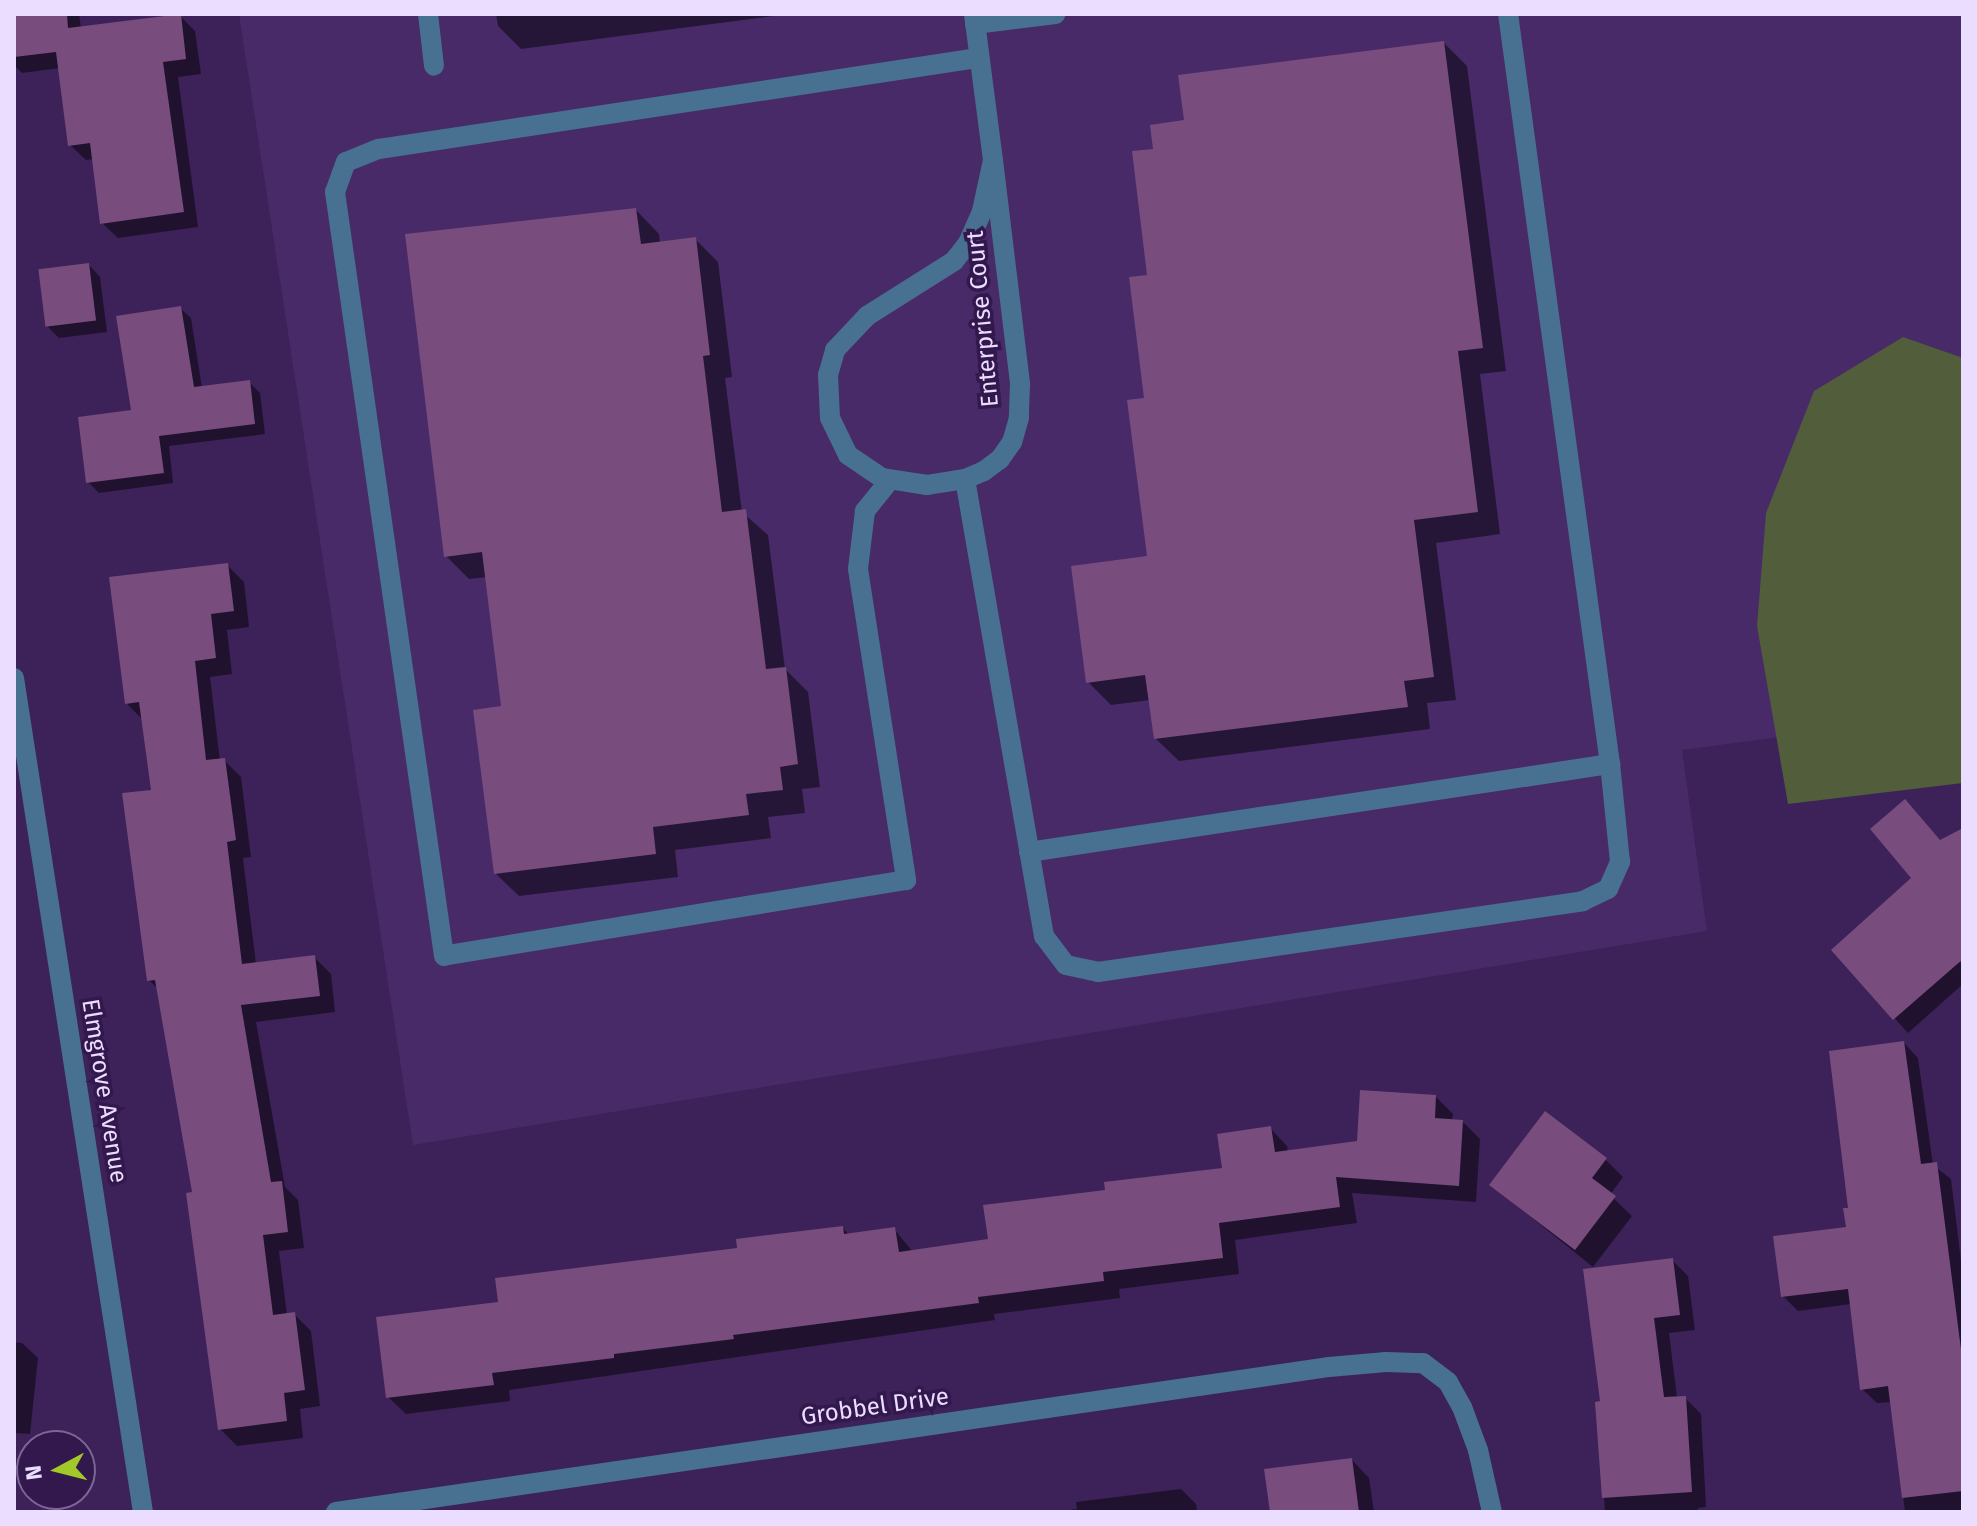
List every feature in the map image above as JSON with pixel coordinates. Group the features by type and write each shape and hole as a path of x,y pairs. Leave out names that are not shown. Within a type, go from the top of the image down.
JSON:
{"street":[{"path":"428,14 434,66"},
{"path":"974,19 1055,14"},
{"path":"965,479 1044,936 1066,965 1098,972 1583,901 1608,889 1620,862 1610,764 1508,14"},
{"name":"Enterprise Court","path":"974,19 993,160 1020,384 1019,418 1012,442 1000,459 984,471 965,479 927,485 890,480 863,469 848,455 836,435 828,401 828,375 835,350 867,316 954,261 968,243 982,211 993,160"},
{"path":"890,480 865,511 858,569 906,880 444,956 335,192 346,162 379,149 978,58"},
{"name":"Elmgrove Avenue","path":"14,678 143,1512"},
{"path":"1029,852 1610,764"},
{"name":"Grobbel Drive","path":"336,1512 1329,1367 1423,1363 1448,1382 1462,1407 1478,1450 1492,1512"}],"shaded area":[{"path":"239,14 1963,14 1963,713 1682,750 1707,931 413,1145"}],"green space":[{"path":"1903,337 1963,358 1963,783 1788,804 1757,626 1766,513 1814,391"}],"building":[{"path":"14,14 67,14 68,28 181,14 186,59 163,62 184,212 100,224 90,143 68,146 56,52 14,57"},
{"path":"1444,41 1483,348 1458,351 1478,512 1414,520 1434,677 1404,681 1408,707 1154,739 1145,675 1086,683 1071,566 1147,556 1127,400 1144,398 1129,277 1147,275 1132,151 1153,149 1150,125 1184,120 1178,75"},
{"path":"636,208 641,244 696,237 710,355 703,356 722,512 746,509 766,669 786,667 798,764 780,767 783,790 746,794 749,815 653,827 656,854 494,874 473,710 501,706 482,552 444,557 405,234"},
{"path":"89,263 96,321 45,327 38,269"},
{"path":"181,306 194,387 250,380 255,424 159,436 164,473 86,483 78,417 131,410 116,316"},
{"path":"228,563 234,611 211,614 216,658 195,661 206,760 225,758 236,840 227,842 242,964 315,955 320,996 241,1005 271,1182 282,1181 288,1232 263,1235 273,1315 295,1312 305,1390 284,1393 287,1421 218,1430 186,1193 192,1192 155,980 147,981 122,793 151,790 139,702 125,704 109,577"},
{"path":"1905,799 1940,840 1963,828 1963,959 1893,1020 1831,950 1911,878 1870,829"},
{"path":"1904,1041 1921,1164 1937,1162 1963,1365 1963,1491 1902,1498 1888,1386 1860,1390 1848,1289 1781,1297 1773,1236 1846,1227 1843,1208 1848,1208 1829,1051"},
{"path":"1360,1090 1436,1095 1435,1118 1463,1120 1459,1186 1336,1177 1340,1207 1219,1223 1223,1258 1103,1272 1104,1281 978,1297 979,1303 733,1335 734,1339 614,1354 614,1358 492,1373 494,1385 386,1398 376,1317 498,1302 495,1278 737,1248 736,1239 843,1226 844,1234 895,1227 899,1252 988,1239 983,1205 1105,1190 1104,1182 1222,1168 1217,1134 1271,1126 1275,1152 1357,1141"},
{"path":"1545,1111 1607,1158 1592,1178 1616,1196 1575,1250 1489,1185"},
{"path":"1673,1258 1680,1315 1654,1318 1664,1397 1686,1396 1692,1492 1602,1498 1595,1402 1600,1401 1583,1269"},
{"path":"1352,1458 1359,1512 1270,1512 1264,1469"}]}
